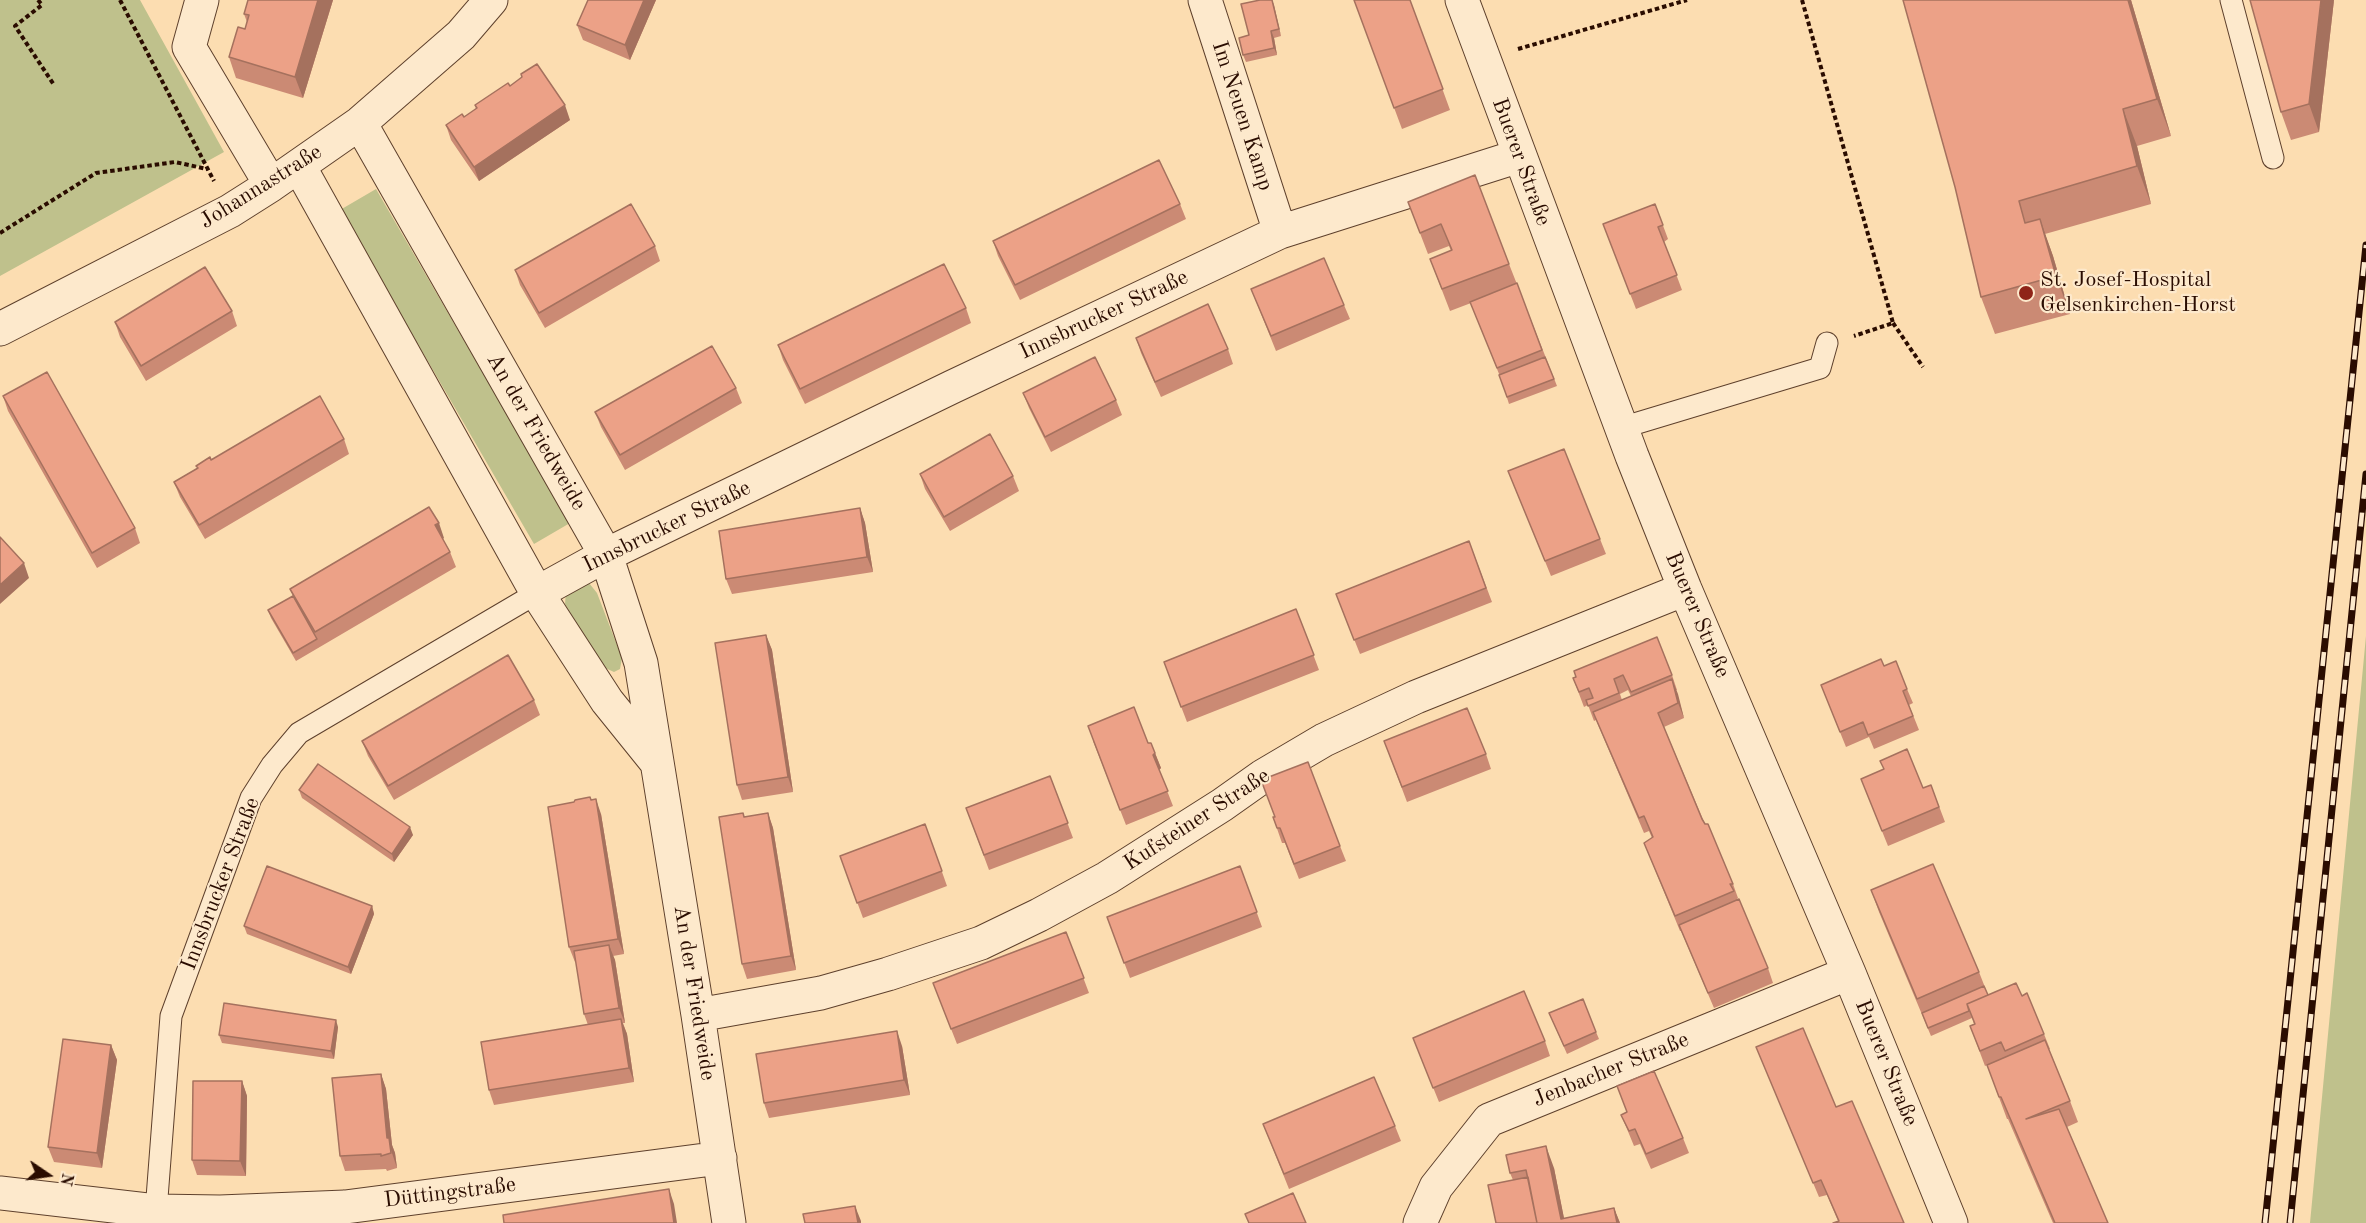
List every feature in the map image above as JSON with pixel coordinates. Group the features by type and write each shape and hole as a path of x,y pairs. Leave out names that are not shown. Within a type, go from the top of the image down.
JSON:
{"street":[{"path":"202,0 189,47 271,185"},
{"name":"Johannastraße","path":"0,329 230,211 271,185 360,123 462,35 490,0"},
{"name":"Im Neuen Kamp","path":"1205,0 1280,232"},
{"name":"Buerer Straße","path":"1462,0 1621,428 1685,589 1849,973 1951,1223"},
{"name":"An der Friedweide","path":"360,123 606,555 641,663 729,1223"},
{"name":"Innsbrucker Straße","path":"537,592 606,555 952,387 1280,232 1519,156"},
{"name":"An der Friedweide","path":"299,166 537,592 607,701 657,763"},
{"name":"Kufsteiner Straße","path":"698,1016 821,993 888,974 981,943 1107,878 1222,805 1263,776 1324,740 1416,697 1685,589"},
{"name":"Jenbacher Straße","path":"1420,1223 1436,1187 1489,1120 1849,973"},
{"name":"Düttingstraße","path":"0,1193 156,1211 220,1212 345,1207 720,1158"}],"lane":[{"path":"2231,0 2273,158"},
{"path":"1621,428 1820,368 1827,343"},
{"name":"Innsbrucker Straße","path":"156,1211 171,1016 251,798 272,765 299,734 537,592"}],"path":[{"path":"38,0 42,5 15,26 54,85"},
{"path":"120,0 230,211"},
{"path":"1482,57 1558,39 1687,0"},
{"path":"1802,0 1893,323 1923,367"},
{"path":"0,233 96,172 175,162 207,169"},
{"path":"1827,343 1893,323"}],"green space":[{"path":"0,0 140,0 224,152 0,276"},
{"path":"376,189 570,523 534,544 340,210"},
{"path":"589,583 597,593 622,658 620,669 614,672 603,667 565,604 566,591"},
{"path":"2366,636 2366,1223 2310,1223"}],"building":[{"path":"248,0 318,0 295,77 229,57 238,27 245,29 249,15 244,14"},
{"path":"588,0 644,0 625,45 577,25"},
{"path":"1272,0 1279,29 1271,31 1274,48 1243,55 1239,38 1249,35 1241,4"},
{"path":"1354,0 1410,0 1443,89 1394,108"},
{"path":"1903,0 2128,0 2157,99 2123,109 2137,166 2019,201 2025,223 2040,219 2056,276 1981,297 1955,187"},
{"path":"2250,0 2321,0 2309,104 2281,112"},
{"path":"537,64 565,105 474,167 446,125 462,114 464,117 477,108 475,105 508,83 510,86 522,77 521,74"},
{"path":"1159,160 1180,204 1015,285 993,241"},
{"path":"1475,175 1509,264 1442,289 1430,259 1452,250 1441,224 1420,233 1408,202"},
{"path":"631,204 655,246 539,313 515,270"},
{"path":"1655,204 1663,225 1658,227 1677,275 1630,294 1603,224"},
{"path":"1324,258 1344,305 1271,336 1251,289"},
{"path":"944,264 966,308 800,389 778,345"},
{"path":"205,267 232,311 141,366 115,322"},
{"path":"1517,283 1542,350 1497,368 1470,302"},
{"path":"1208,304 1228,349 1155,382 1136,338"},
{"path":"712,346 736,388 620,455 595,412"},
{"path":"1095,357 1116,400 1045,437 1023,393"},
{"path":"1545,357 1554,379 1507,397 1499,375"},
{"path":"47,372 135,528 92,553 3,396"},
{"path":"320,396 344,439 199,525 174,482 198,468 196,466 210,457 211,460"},
{"path":"990,434 1013,476 944,517 920,474"},
{"path":"1564,449 1600,539 1545,561 1508,471"},
{"path":"429,507 439,523 435,525 450,552 315,632 290,589"},
{"path":"860,508 867,557 726,579 719,531"},
{"path":"0,537 24,563 0,585"},
{"path":"1469,541 1486,588 1354,640 1336,594"},
{"path":"293,596 317,639 293,653 268,610"},
{"path":"1296,609 1314,655 1181,707 1164,662"},
{"path":"766,635 788,777 737,785 715,643"},
{"path":"1657,637 1672,675 1631,692 1623,675 1614,679 1619,693 1588,706 1586,700 1593,698 1589,688 1579,692 1573,678 1576,677 1574,671"},
{"path":"508,655 534,700 388,786 362,741"},
{"path":"1881,659 1884,666 1896,661 1907,689 1903,691 1913,716 1868,735 1863,722 1840,732 1821,685"},
{"path":"1672,679 1678,703 1658,713 1702,819 1705,824 1708,824 1734,891 1675,916 1644,843 1653,837 1644,816 1639,818 1593,712"},
{"path":"1134,707 1148,743 1151,743 1155,753 1153,755 1168,791 1120,810 1088,726"},
{"path":"1467,708 1486,754 1402,787 1384,741"},
{"path":"1907,749 1923,788 1931,785 1939,807 1882,831 1861,779 1884,769 1880,761"},
{"path":"1308,762 1340,846 1294,864 1280,828 1277,828 1261,780"},
{"path":"318,764 410,827 392,854 299,790"},
{"path":"1050,776 1068,823 984,855 966,808"},
{"path":"590,797 591,800 596,799 618,939 569,947 548,807"},
{"path":"743,813 744,817 768,813 791,956 742,964 719,817"},
{"path":"925,824 942,871 857,903 840,856"},
{"path":"1933,864 1979,972 1917,999 1871,890"},
{"path":"267,866 372,906 348,967 244,926"},
{"path":"1240,866 1257,912 1124,963 1107,917"},
{"path":"1739,899 1768,968 1708,993 1679,925"},
{"path":"1066,932 1084,978 951,1029 933,983"},
{"path":"609,945 619,1008 584,1014 574,951"},
{"path":"2016,983 2022,996 2027,993 2044,1034 2005,1051 2001,1042 1980,1051 1970,1026 1975,1024 1967,1004"},
{"path":"1984,986 1988,995 1967,1004 1969,1011 1928,1028 1922,1013"},
{"path":"1524,991 1545,1041 1433,1088 1413,1038"},
{"path":"1583,999 1596,1032 1564,1046 1549,1013"},
{"path":"224,1003 336,1020 331,1051 219,1035"},
{"path":"621,1019 629,1068 489,1090 481,1042"},
{"path":"1803,1028 1836,1107 1852,1101 1904,1223 1833,1223 1839,1221 1821,1180 1813,1183 1756,1047"},
{"path":"897,1031 904,1080 764,1103 756,1054"},
{"path":"63,1039 111,1045 97,1153 48,1147"},
{"path":"2045,1040 2070,1101 2026,1119 2059,1109 2108,1223 2055,1223 1987,1065"},
{"path":"1654,1071 1683,1138 1646,1154 1635,1129 1629,1131 1621,1115 1627,1112 1617,1086"},
{"path":"381,1074 387,1138 389,1138 391,1153 381,1156 381,1154 340,1156 332,1078"},
{"path":"1374,1077 1395,1126 1284,1174 1263,1124"},
{"path":"193,1081 242,1081 240,1161 192,1160"},
{"path":"1546,1146 1561,1219 1614,1208 1617,1223 1537,1223 1526,1170 1510,1173 1506,1155"},
{"path":"1528,1177 1537,1223 1496,1223 1488,1185"},
{"path":"669,1189 674,1223 504,1223 503,1215"},
{"path":"1293,1193 1306,1223 1249,1223 1245,1214"},
{"path":"855,1206 858,1223 805,1223 803,1214"}],"railway":[{"path":"2265,1223 2366,245"},
{"path":"2290,1223 2366,474"}],"place":[{"name":"St. Josef-Hospital Gelsenkirchen-Horst","path":"2026,293"}]}
